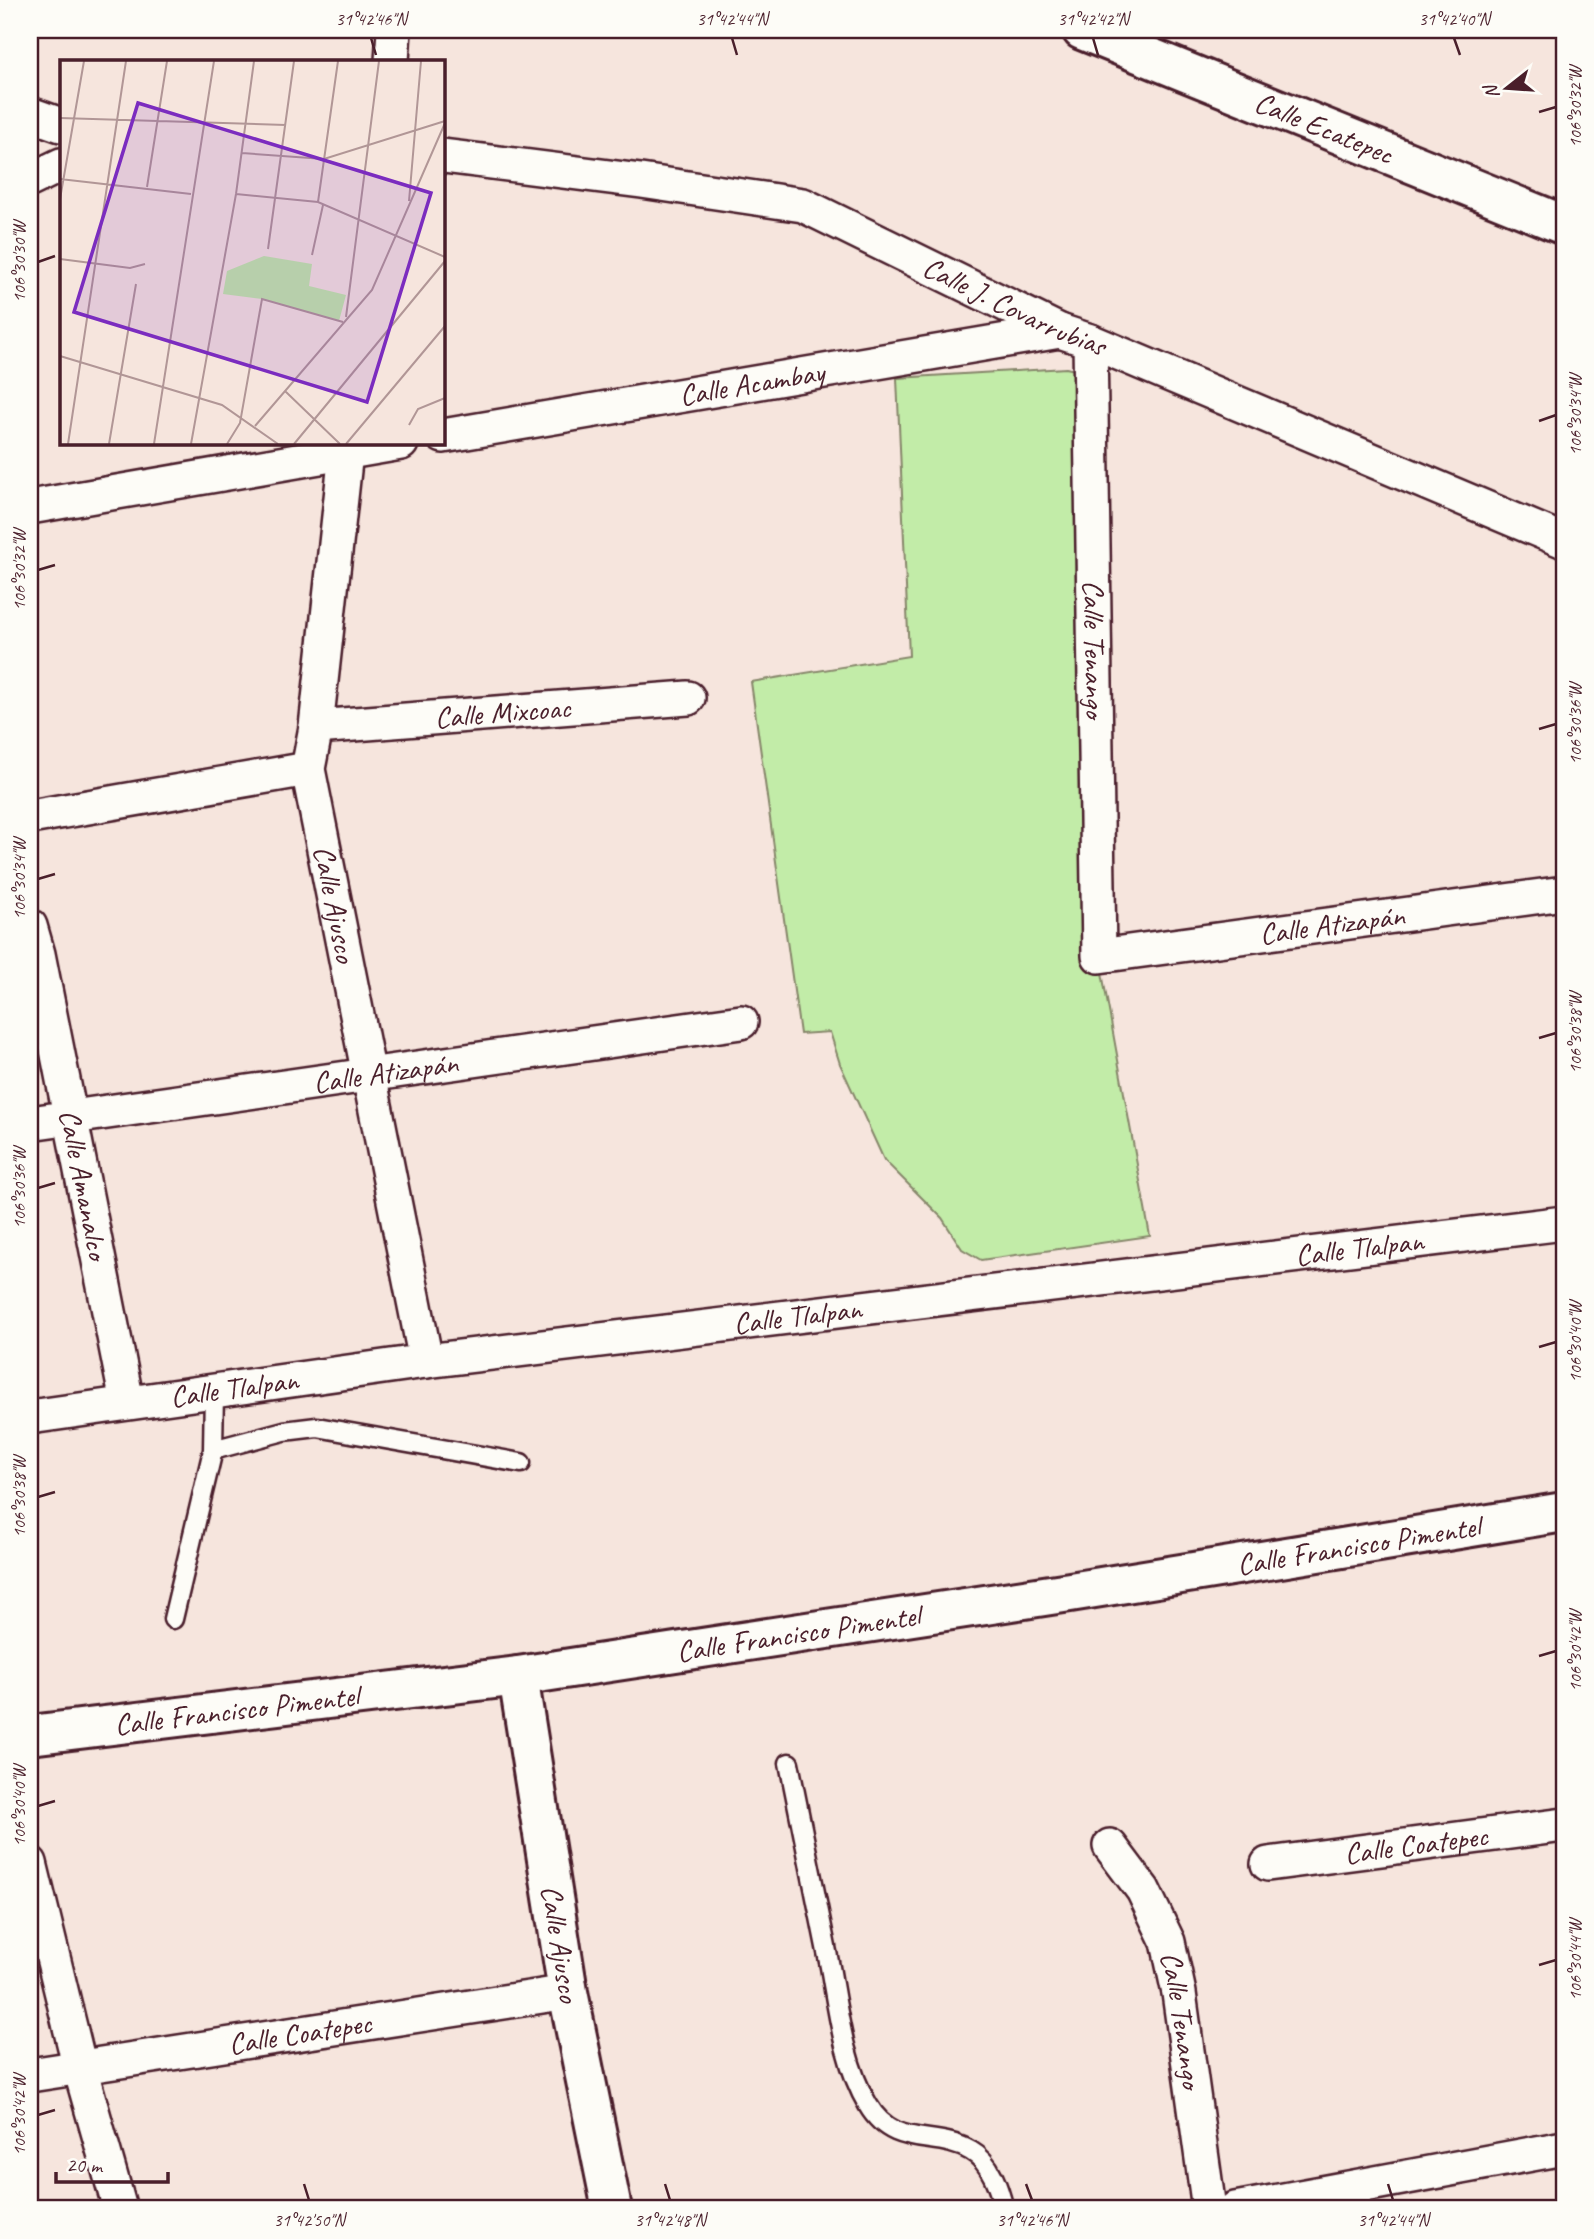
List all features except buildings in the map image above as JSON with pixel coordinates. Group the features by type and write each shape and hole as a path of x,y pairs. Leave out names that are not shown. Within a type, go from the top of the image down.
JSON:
{"main road":[{"name":"Calle Ecatepec","path":"1082,30 1564,225"},
{"name":"Calle Francisco Pimentel","path":"30,1735 519,1676 1070,1592 1564,1512"},
{"name":"Calle Ajusco","path":"519,1676 568,1992 612,2209"}],"street":[{"path":"392,60 394,30"},
{"path":"30,114 60,125"},
{"name":"Calle J. Covarrubias","path":"444,156 803,205 1075,336 1564,541"},
{"path":"30,180 60,165"},
{"name":"Calle Acambay","path":"444,436 1075,336"},
{"name":"Calle Tenango","path":"1075,336 1099,956"},
{"path":"30,507 346,447 387,444"},
{"name":"Calle Ajusco","path":"346,447 316,727 308,769 426,1361"},
{"name":"Calle Mixcoac","path":"316,727 688,698"},
{"path":"30,817 308,769"},
{"name":"Calle Atizapán","path":"1099,956 1564,893"},
{"name":"Calle Amanalco","path":"30,926 38,954 127,1402"},
{"name":"Calle Atizapán","path":"30,1123 741,1022"},
{"name":"Calle Tlalpan","path":"30,1417 426,1361 1564,1223"},
{"name":"Calle Coatepec","path":"1268,1864 1564,1825"},
{"name":"Calle Tenango","path":"1110,1846 1143,1889 1167,1942 1180,1993 1209,2209"},
{"path":"30,1863 80,2068 120,2209"},
{"name":"Calle Coatepec","path":"30,2075 568,1992"},
{"path":"1235,2209 1564,2148"}],"lane":[{"path":"173,1619 213,1450 214,1390"},
{"path":"213,1450 284,1431 317,1427 521,1463"},
{"path":"789,1763 841,2026 867,2105 885,2127 918,2139 971,2150 986,2165 1004,2209"}],"green space":[{"path":"1066,368 1088,373 1099,956 1150,1236 981,1260 962,1249 942,1218 884,1160 840,1064 830,1032 800,1034 751,682 909,656 897,378"}]}
